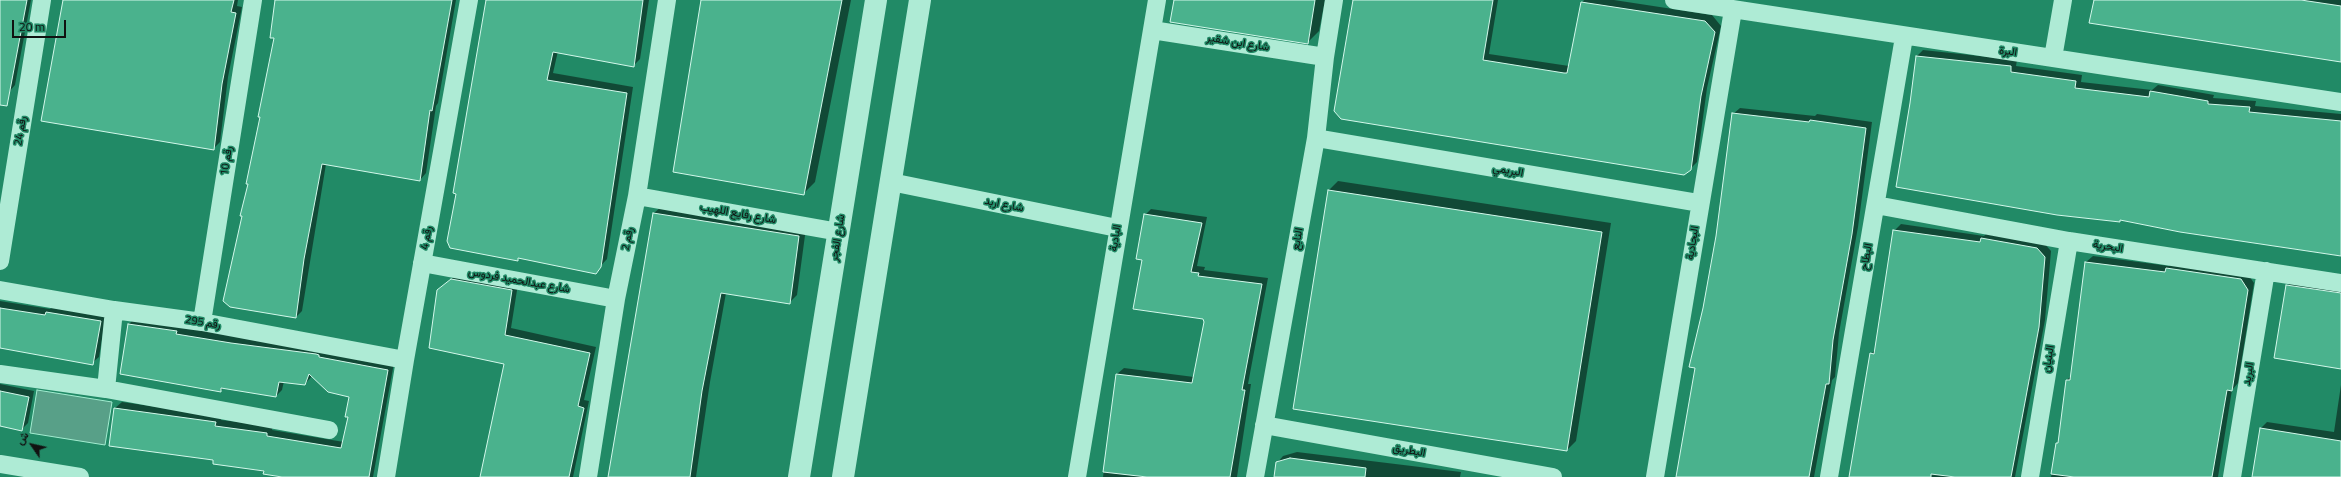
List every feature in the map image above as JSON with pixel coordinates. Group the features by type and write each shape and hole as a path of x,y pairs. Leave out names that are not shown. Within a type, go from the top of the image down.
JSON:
{"street":[{"name":"رقم 24","path":"0,261 42,0"},
{"name":"رقم 10","path":"202,322 253,0"},
{"name":"رقم 4","path":"386,477 405,360 469,0"},
{"name":"رقم 2","path":"588,477 616,298 637,196 667,0"},
{"name":"شارع الفجر","path":"799,477 876,0"},
{"path":"843,477 920,0"},
{"name":"البادية","path":"1077,477 1117,228 1157,0"},
{"name":"النابع","path":"1255,477 1316,138 1325,57 1334,0"},
{"name":"البرة","path":"1674,0 1904,37 2341,102"},
{"path":"2053,58 2063,0"},
{"name":"البجادية","path":"1655,477 1699,203 1733,10"},
{"name":"شارع ابن شقير","path":"1152,30 1325,57"},
{"name":"البطاح","path":"1829,477 1904,37"},
{"name":"البريمي","path":"1316,138 1699,203"},
{"name":"شارع اربد","path":"891,182 1117,228"},
{"name":"شارع رفايع اللهيب","path":"637,196 839,232"},
{"name":"البحرية","path":"1876,205 2069,241 2341,283"},
{"name":"البنيان","path":"2030,477 2069,241"},
{"name":"شارع عبدالحميد فردوس","path":"422,263 616,298"},
{"name":"البريد","path":"2232,477 2266,271"},
{"name":"رقم 295","path":"0,290 114,310 202,322 405,360"},
{"path":"106,389 114,310"},
{"path":"0,374 106,389 329,430"},
{"name":"البطريق","path":"1264,425 1553,477"},
{"path":"0,464 80,477"}],"shaded area":[{"path":"37,390 112,402 105,445 30,433"}],"building":[{"path":"0,0 27,0 7,106 0,105"},
{"path":"63,0 234,0 231,12 236,13 222,84 214,150 41,121"},
{"path":"275,0 452,0 432,111 430,110 420,181 322,164 304,259 296,318 230,307 223,301 242,216 240,216 248,184 246,184 274,38 270,38"},
{"path":"486,0 643,0 634,67 553,52 547,80 627,93 601,267 596,274 518,258 518,261 450,248 447,241 456,194 453,193"},
{"path":"701,0 842,0 804,195 673,172"},
{"path":"1174,0 1315,0 1308,44 1170,22"},
{"path":"1353,0 1493,0 1483,60 1564,73 1567,73 1581,2 1705,21 1715,32 1701,96 1691,170 1684,175 1341,119 1334,111"},
{"path":"2094,0 2301,0 2341,6 2341,62 2089,23"},
{"path":"1916,56 2011,66 2011,72 2076,81 2075,88 2149,97 2150,91 2208,101 2208,104 2250,107 2249,112 2341,121 2341,256 2180,232 2120,220 2120,222 2057,215 1896,187"},
{"path":"1732,113 1809,122 1810,120 1866,128 1852,234 1833,340 1829,384 1826,384 1809,477 1676,477 1695,368 1689,367 1703,308 1716,236"},
{"path":"1328,190 1602,232 1567,451 1293,409"},
{"path":"653,213 799,236 790,304 721,293 702,391 690,477 608,477"},
{"path":"1144,214 1202,223 1191,272 1199,273 1198,276 1262,284 1242,390 1245,390 1230,477 1147,477 1103,472 1116,374 1192,383 1204,322 1203,319 1133,309 1142,260 1136,259"},
{"path":"1893,230 1980,242 1981,238 2037,248 2045,257 2039,327 2011,477 1955,477 1931,474 1931,477 1849,477 1870,353 1874,354"},
{"path":"2085,262 2165,272 2166,268 2241,279 2248,290 2232,391 2227,390 2212,477 2074,477 2051,474 2056,443 2058,443 2066,380 2070,380"},
{"path":"451,279 512,290 505,335 590,353 578,406 584,408 569,477 480,477 504,364 429,348 437,290"},
{"path":"2286,285 2341,293 2341,369 2274,358"},
{"path":"0,308 45,315 46,312 101,321 93,365 0,348"},
{"path":"128,324 177,331 176,334 231,343 316,354 319,355 319,357 388,370 369,477 282,477 263,474 264,471 213,464 213,460 109,446 114,408 216,422 215,426 267,433 267,436 341,448 348,417 345,417 349,397 328,392 309,374 305,385 279,382 276,397 221,388 221,392 120,374"},
{"path":"0,391 29,397 22,431 0,426"},
{"path":"2260,428 2341,441 2341,477 2252,477"},
{"path":"1290,458 1366,468 1365,477 1274,477 1276,462"}]}
